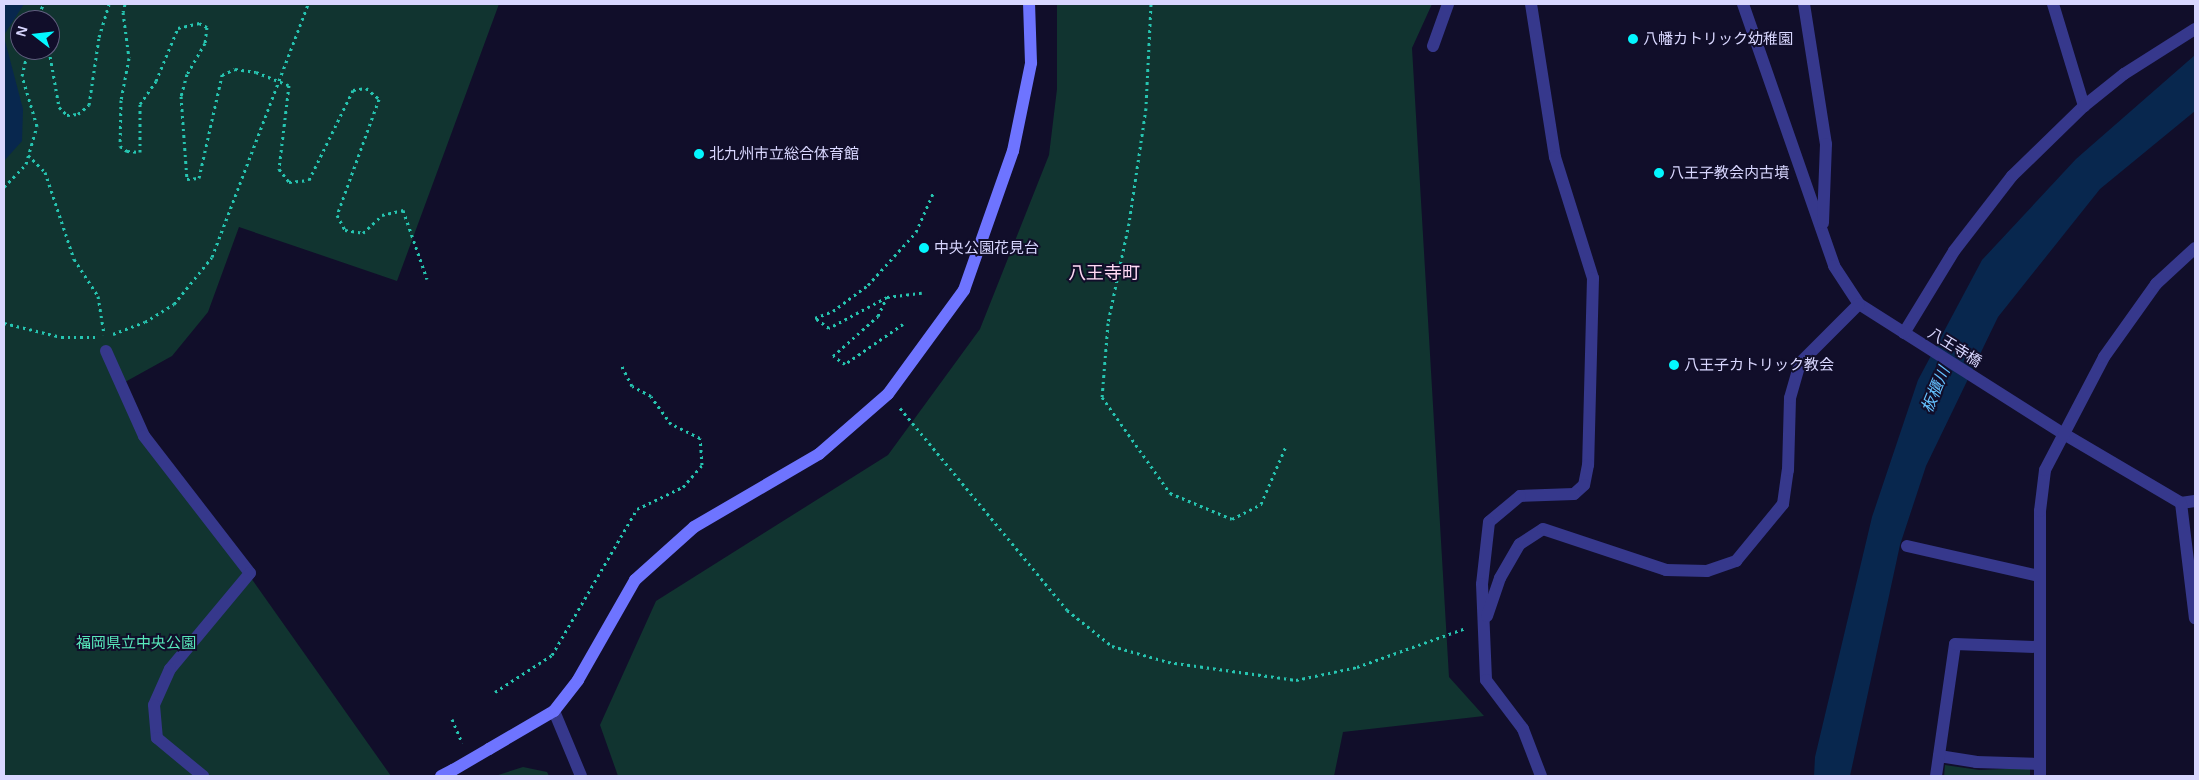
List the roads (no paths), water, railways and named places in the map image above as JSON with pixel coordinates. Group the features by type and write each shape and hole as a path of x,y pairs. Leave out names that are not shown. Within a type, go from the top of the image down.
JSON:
{"street":[{"path":"441,776 554,711 578,680 635,580 694,528 819,454 888,394 964,290 1013,151 1031,63 1029,4"},
{"path":"1433,46 1448,4"},
{"path":"1531,4 1556,157 1593,278 1588,465 1584,485 1574,494 1520,496 1489,522 1482,584 1486,620 1486,680 1522,729 1541,776"},
{"path":"1486,620 1500,578 1520,544 1542,529 1666,570 1707,571 1736,561 1782,504 1788,470 1790,398 1800,363 1859,304 1834,266 1743,4"},
{"path":"1804,4 1826,144 1822,230"},
{"path":"2053,4 2084,106"},
{"path":"1909,336 1954,251 2012,176 2084,106 2124,74 2195,29"},
{"path":"1939,756 2040,770 2038,647 2040,510 2045,470 2104,357 2156,284 2195,248"},
{"name":"八王寺橋","path":"1859,304 2064,434 2180,503"},
{"path":"106,351 144,436 250,573 170,669 154,705 157,738 202,776"},
{"path":"2195,501 2180,503 2195,618"},
{"path":"1907,546 2039,576"},
{"path":"1936,776 1955,644 2038,647"},
{"path":"554,711 581,776"}],"water":[{"path":"4,4 24,4 20,10 10,10 10,26 4,35"},
{"path":"4,37 23,109 22,141 4,161"},
{"name":"板櫃川","path":"2195,55 2195,111 2100,189 1998,317 1926,466 1900,545 1850,776 1814,776 1815,757 1872,517 1918,380 1982,260 2076,159"}],"place":[{"name":"八幡カトリック幼稚園","path":"1633,39"},
{"name":"北九州市立総合体育館","path":"699,154"},
{"name":"八王子教会内古墳","path":"1659,173"},
{"name":"中央公園花見台","path":"924,248"},
{"name":"八王子カトリック教会","path":"1674,365"}],"district":[{"name":"八王寺町","path":"1104,273"}],"park label":[{"name":"福岡県立中央公園","path":"136,643"}]}
